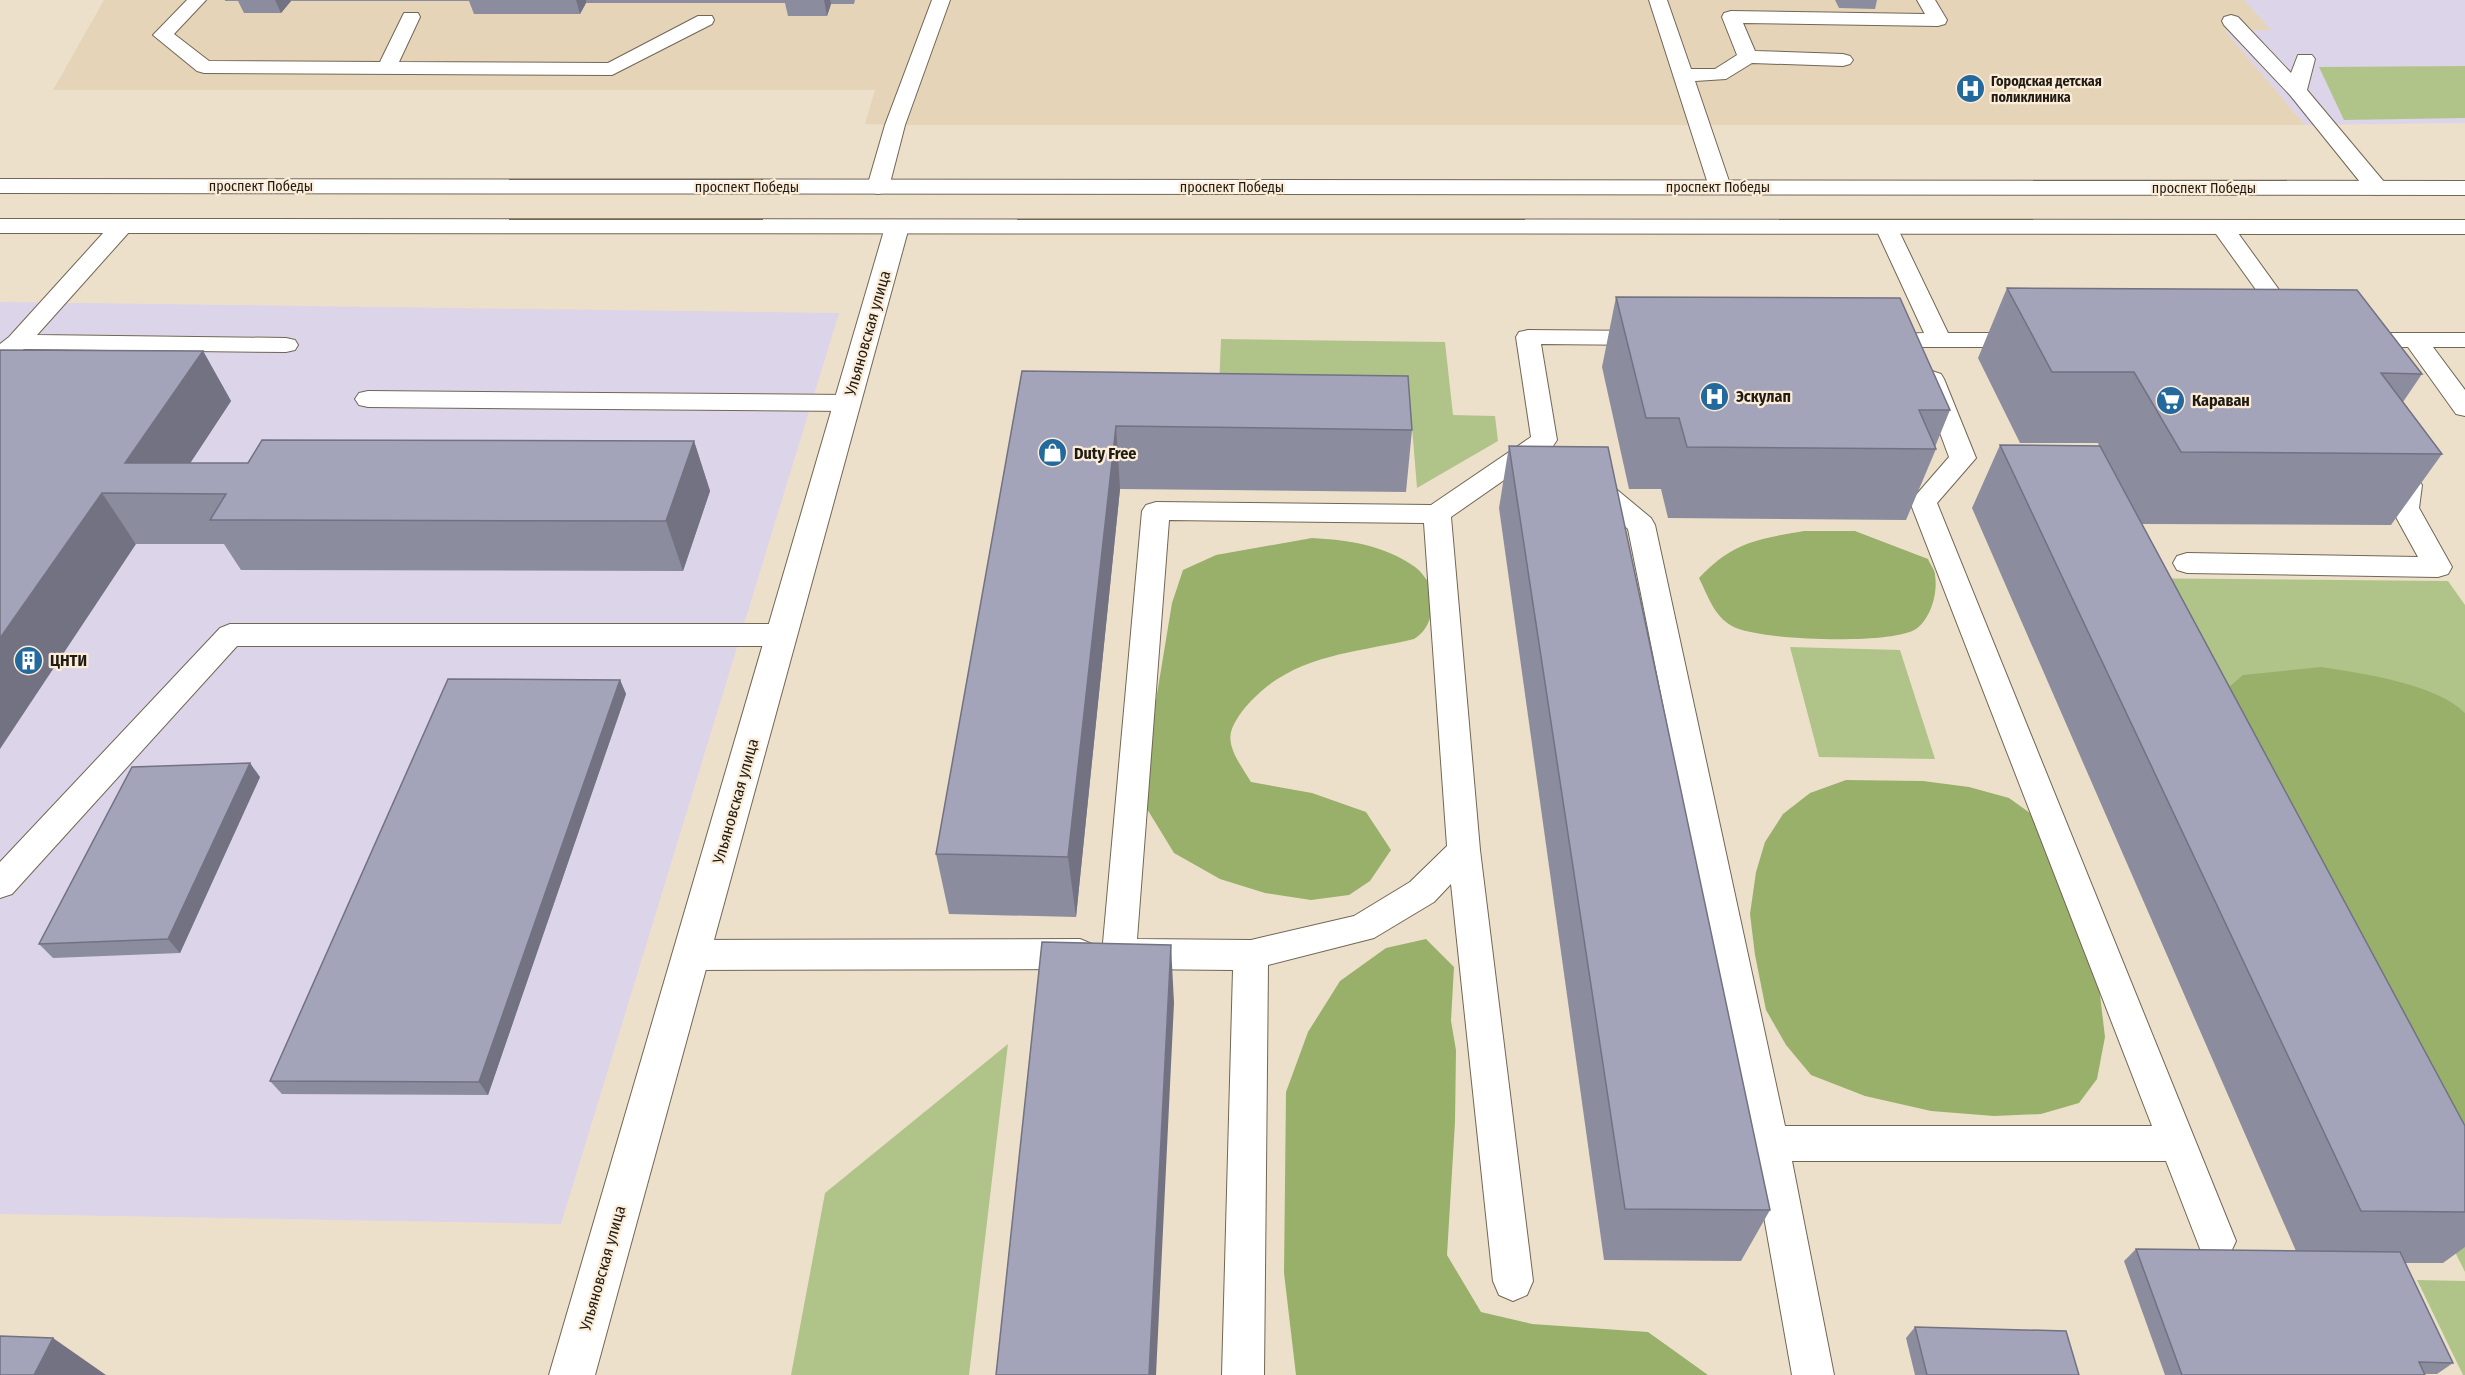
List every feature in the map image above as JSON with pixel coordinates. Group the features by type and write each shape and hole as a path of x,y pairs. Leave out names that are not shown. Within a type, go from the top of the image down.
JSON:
{"main road":[{"name":"проспект Победы","path":"0,186 2465,188"},
{"path":"0,226 2465,227"},
{"name":"Ульяновская улица","path":"572,1375 897,227"}],"lane":[{"path":"197,0 163,35 204,67 612,69 705,20"},
{"path":"878,187 896,125 941,0"},
{"path":"1658,0 1720,188"},
{"path":"1748,57 1728,8 1938,20 1926,0"},
{"path":"387,67 411,17"},
{"path":"2231,21 2297,91 2377,188"},
{"path":"1682,75 1719,75 1748,57 1843,60"},
{"path":"2297,91 2305,59"},
{"path":"9,349 122,226"},
{"path":"1886,227 1928,340 1963,458 1923,502 2216,1240"},
{"path":"2222,227 2305,340 2281,340"},
{"path":"1670,338 1528,337 1544,440 1641,525 1770,1143 1813,1375"},
{"path":"1858,340 2045,340"},
{"path":"2327,340 2465,340"},
{"path":"2415,340 2465,408"},
{"path":"9,349 286,345"},
{"path":"368,399 847,403"},
{"path":"1119,954 1156,511 1437,514 1544,440"},
{"path":"2187,563 2438,567 2404,508 2409,485 2382,446"},
{"path":"1437,514 1464,850 1513,1281"},
{"path":"0,884 230,635 782,635"},
{"path":"691,955 1251,955 1362,928 1422,892 1464,850"},
{"path":"1243,1375 1251,955"},
{"path":"1770,1143 2177,1144"}],"shaded area":[{"path":"104,0 2244,0 2271,30 2225,31 2305,125 895,125 865,124 875,90 53,90"},
{"path":"2244,0 2465,0 2465,123 2305,125 2225,31 2271,30"},
{"path":"0,302 839,313 561,1224 0,1214"}],"green space":[{"path":"2465,66 2465,118 2344,120 2319,67"},
{"path":"1221,339 1445,342 1453,415 1495,416 1498,441 1417,488 1411,415 1218,412"},
{"path":"1804,531 1855,531 1928,559 1935,573 1936,582 1932,605 1926,618 1916,629 1903,634 1854,639 1768,635 1746,631 1726,622 1712,605 1699,578 1711,566 1735,549 1759,540"},
{"path":"1312,538 1353,542 1391,553 1418,569 1433,589 1432,610 1428,623 1414,639 1349,652 1307,664 1287,673 1268,685 1251,701 1232,728 1230,738 1233,752 1251,782 1312,793 1366,812 1391,850 1370,881 1349,895 1311,900 1265,893 1220,879 1174,853 1144,804 1146,761 1172,603 1183,570 1216,555"},
{"path":"2118,578 2448,581 2465,605 2465,1272"},
{"path":"1790,647 1900,650 1935,759 1819,757"},
{"path":"2321,667 2398,681 2418,687 2436,694 2465,713 2465,1164 2222,693 2243,675"},
{"path":"1846,780 1923,781 1969,787 2009,798 2030,813 2042,830 2098,978 2105,1037 2097,1079 2079,1103 2041,1114 1994,1116 1931,1111 1865,1096 1811,1075 1786,1045 1766,1010 1755,955 1750,914 1756,872 1765,842 1783,814 1810,793"},
{"path":"1426,939 1454,967 1451,1021 1456,1050 1455,1122 1447,1255 1481,1312 1532,1324 1648,1332 1708,1375 1296,1375 1284,1273 1286,1092 1308,1032 1340,981 1386,948"},
{"path":"1008,1044 969,1375 791,1375 825,1193"},
{"path":"2417,1280 2465,1281 2465,1375 2463,1375"}],"building":[{"path":"2007,288 2357,290 2422,374 2381,373 2442,454 2181,452 2134,372 2052,372"},
{"path":"1616,297 1900,298 1950,410 1919,410 1936,449 1687,447 1679,418 1646,418"},
{"path":"0,350 203,351 125,463 248,463 262,440 694,441 666,521 210,520 226,494 102,493 0,638"},
{"path":"1022,371 1408,376 1412,430 1116,426 1068,857 936,854"},
{"path":"2000,445 2100,446 2465,1126 2465,1212 2361,1211"},
{"path":"1509,446 1608,447 1770,1210 1625,1209"},
{"path":"448,679 620,680 479,1082 270,1081"},
{"path":"250,763 168,939 39,944 132,767"},
{"path":"1042,942 1171,945 1149,1375 996,1375"},
{"path":"2136,1249 2400,1252 2453,1363 2419,1362 2425,1375 2182,1375"},
{"path":"1915,1327 2066,1331 2079,1375 1927,1375"},
{"path":"0,1336 53,1338 34,1375 0,1375"}],"place":[{"name":"Городская детская поликлиника","path":"1970,89"},
{"name":"Эскулап","path":"1715,396"},
{"name":"Караван","path":"2171,400"},
{"name":"Duty Free","path":"1053,453"},
{"name":"ЦНТИ","path":"29,660"}]}
